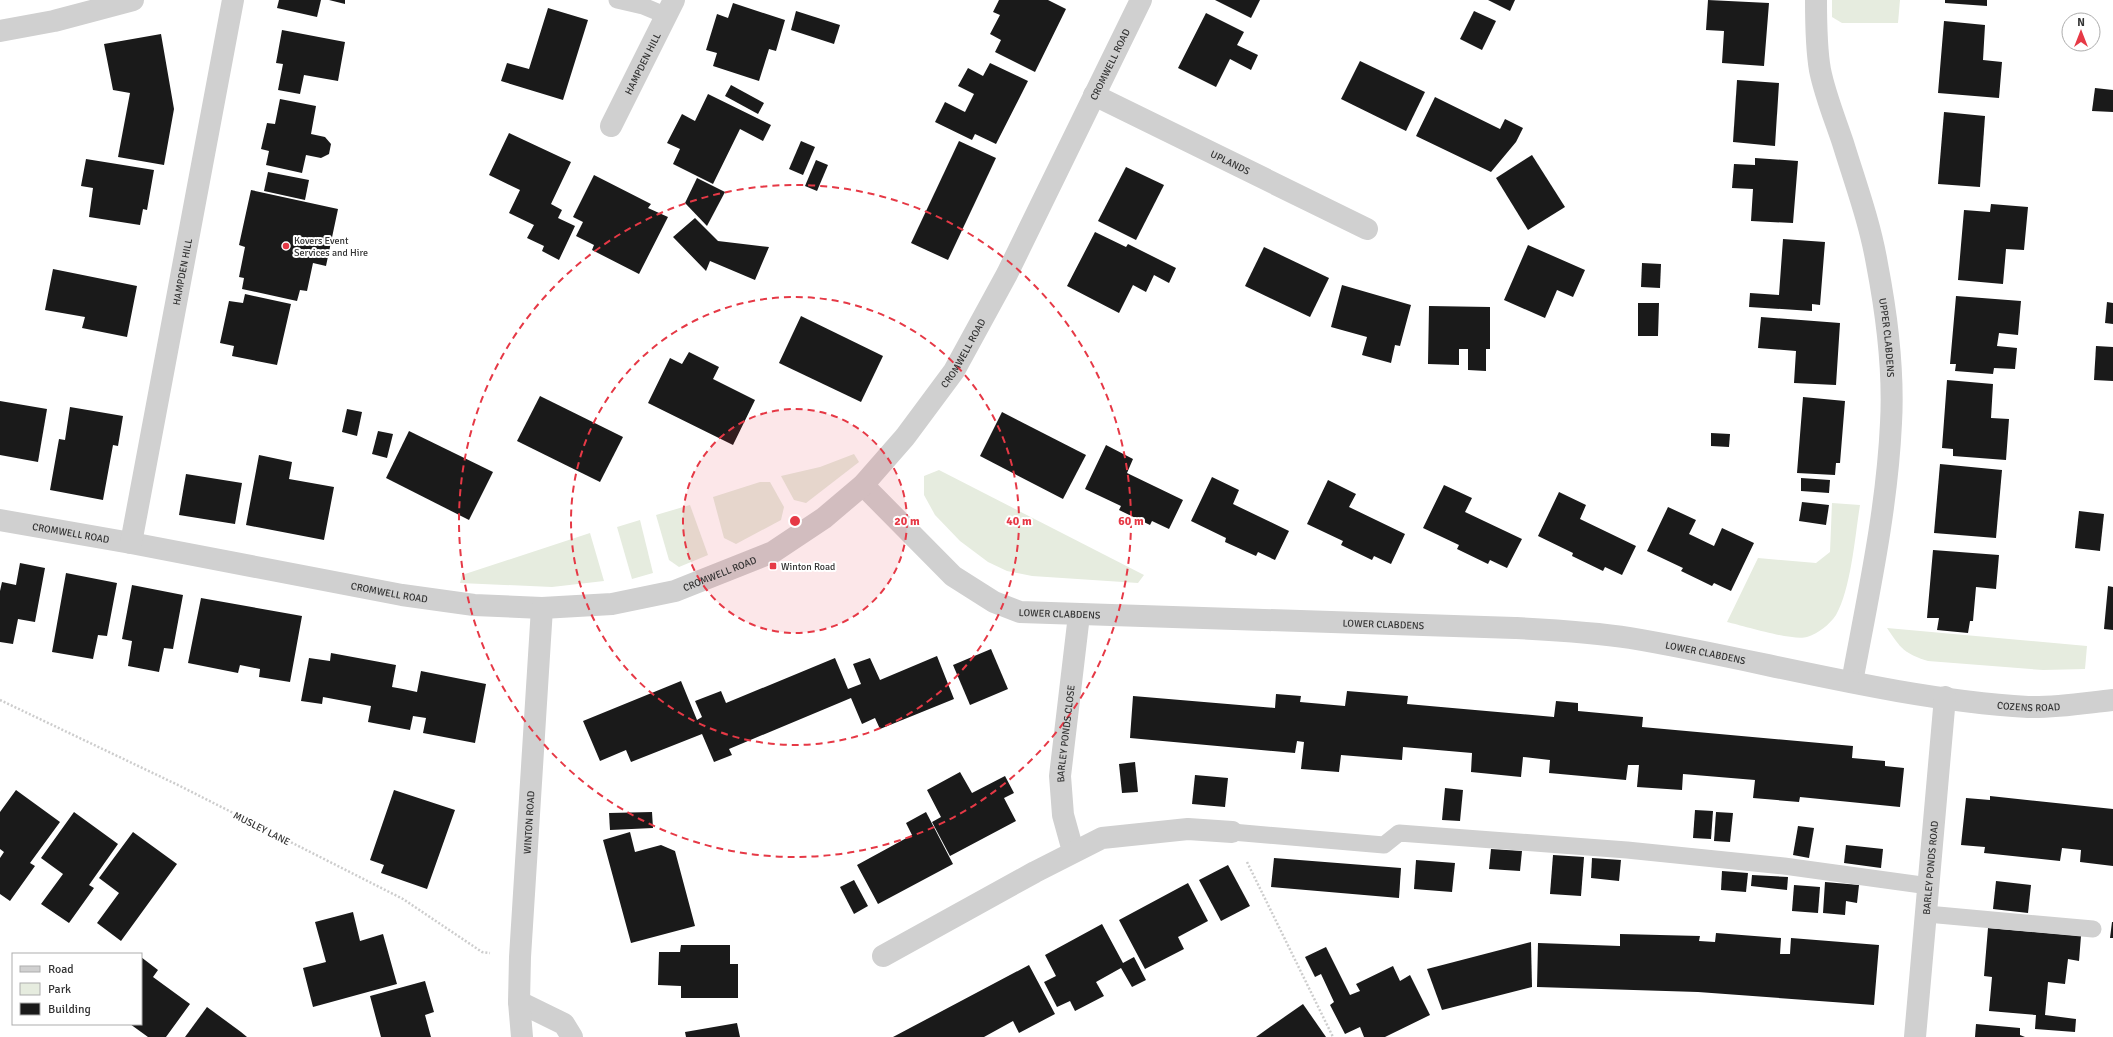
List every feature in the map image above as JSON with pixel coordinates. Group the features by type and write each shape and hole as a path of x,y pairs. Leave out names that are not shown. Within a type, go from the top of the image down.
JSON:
{"street":[{"path":"0,31 54,21 133,0"},
{"name":"HAMPDEN HILL","path":"131,543 233,0"},
{"name":"CROMWELL ROAD","path":"0,520 131,543 402,595 474,605 542,608 612,604 675,591 773,552 824,518 863,485 905,437 954,371 1007,274 1142,0"},
{"name":"UPPER CLABDENS","path":"1816,0 1816,31 1820,70 1877,262 1891,360 1892,422 1887,477 1872,573 1852,682"},
{"name":"HAMPDEN HILL","path":"611,126 670,8"},
{"name":"UPLANDS","path":"1094,95 1367,229"},
{"name":"LOWER CLABDENS","path":"863,485 953,576 994,602 1020,612 1515,628 1578,632 1629,638 1852,682 1945,697"},
{"name":"WINTON ROAD","path":"522,1037 519,1002 520,958 542,608"},
{"name":"BARLEY PONDS CLOSE","path":"1073,852 1064,815 1060,776 1079,615"},
{"name":"COZENS ROAD","path":"1945,697 2029,707 2073,705 2113,700"},
{"name":"BARLEY PONDS ROAD","path":"1914,1037 1927,914 1945,697"},
{"path":"883,956 1073,852 1102,838 1188,829 1232,832"},
{"path":"519,1002 564,1024 572,1037"}],"lane":[{"path":"617,0 643,6 670,8"},
{"path":"1232,832 1384,845 1399,833 1627,850 1784,866 1929,886"},
{"path":"1927,914 2093,929"}],"path":[{"name":"MUSLEY LANE","path":"0,700 178,785 402,899 482,952 520,958"},
{"path":"1232,832 1333,1037"}],"green space":[{"path":"1832,0 1900,0 1898,23 1842,23 1832,17"},
{"path":"854,454 859,462 806,503 794,500 781,476 820,467"},
{"path":"939,470 1144,575 1138,583 1032,576 1007,571 988,562 960,541 935,515 924,495 924,476"},
{"path":"760,482 770,482 784,507 781,520 736,544 724,538 713,497"},
{"path":"1832,503 1860,505 1849,577 1841,604 1836,615 1830,622 1815,634 1800,638 1756,630 1727,622 1758,558 1816,563 1830,552"},
{"path":"690,505 708,555 679,567 669,560 656,515"},
{"path":"640,520 653,573 632,579 617,527"},
{"path":"590,533 604,581 552,587 460,583 462,575"},
{"path":"1887,628 2087,646 2085,669 2043,670 1928,661 1908,653 1896,641"}],"building":[{"path":"279,0 321,0 317,17 277,8"},
{"path":"329,0 345,0 345,4"},
{"path":"999,0 1048,0 1066,9 1035,72 995,52 1001,40 990,34 1000,15 993,12"},
{"path":"1215,0 1260,0 1251,18"},
{"path":"1488,0 1515,0 1510,11"},
{"path":"1708,0 1769,3 1764,66 1722,63 1724,31 1706,30"},
{"path":"1945,0 1987,0 1987,6 1945,3"},
{"path":"733,3 785,20 776,51 769,49 759,81 713,66 717,53 706,50 717,14 728,18"},
{"path":"548,8 588,20 563,100 501,81 507,63 529,69"},
{"path":"796,11 840,25 834,44 791,30"},
{"path":"1474,11 1496,21 1482,50 1460,39"},
{"path":"1206,13 1244,32 1237,45 1258,55 1251,70 1230,59 1216,87 1178,68"},
{"path":"1944,21 1985,25 1983,60 2002,62 1999,98 1938,93"},
{"path":"282,30 345,42 338,81 304,75 300,94 278,90 283,64 276,63"},
{"path":"161,34 174,109 164,165 118,157 130,93 113,90 104,44"},
{"path":"1360,61 1425,92 1406,131 1341,99"},
{"path":"990,63 1028,81 996,144 975,134 972,140 935,122 945,102 965,112 974,94 958,86 968,68 983,76"},
{"path":"1737,80 1779,83 1775,146 1733,142"},
{"path":"731,85 764,103 758,114 725,96"},
{"path":"2095,88 2113,90 2113,112 2092,111"},
{"path":"708,94 771,125 763,141 740,129 713,184 673,164 680,149 667,143 682,114 695,121"},
{"path":"1435,97 1500,129 1505,119 1523,128 1516,142 1491,172 1416,136"},
{"path":"280,99 316,106 311,134 325,137 331,144 329,154 321,158 306,155 302,173 266,165 269,151 261,149 267,123 275,124"},
{"path":"1944,112 1985,116 1980,187 1938,184"},
{"path":"509,133 571,162 551,204 562,210 558,218 575,226 559,260 542,251 544,246 527,238 534,225 509,213 520,190 489,175"},
{"path":"801,141 815,147 803,175 789,169"},
{"path":"959,141 996,158 948,260 911,243"},
{"path":"1532,155 1565,207 1528,230 1496,178"},
{"path":"1755,158 1798,161 1793,223 1751,221 1753,189 1732,188 1734,164 1755,165"},
{"path":"86,159 154,170 147,210 143,209 140,225 89,217 93,188 81,186"},
{"path":"816,160 828,165 817,191 805,186"},
{"path":"1126,167 1164,185 1136,240 1098,221"},
{"path":"268,172 309,180 305,200 264,191"},
{"path":"594,175 651,204 648,208 668,217 639,274 592,250 594,245 576,236 583,222 573,217"},
{"path":"697,178 725,192 707,226 685,203"},
{"name":"Kovers Event Services and Hire","path":"251,190 338,209 326,266 313,263 307,291 300,290 297,301 242,289 244,278 239,277 245,247 239,245"},
{"path":"1991,204 2028,207 2024,250 2006,249 2003,284 1958,280 1964,210 1990,212"},
{"path":"695,218 718,241 769,247 755,280 710,261 706,271 673,237"},
{"path":"1095,232 1126,247 1128,244 1176,268 1169,283 1154,275 1146,292 1133,285 1119,313 1067,286"},
{"path":"1783,239 1825,242 1820,305 1812,304 1812,311 1749,307 1750,293 1779,295"},
{"path":"1528,245 1585,270 1573,297 1557,290 1545,318 1504,300"},
{"path":"1264,247 1329,278 1310,317 1245,286"},
{"path":"1642,263 1661,264 1660,288 1641,287"},
{"path":"53,269 137,286 127,337 82,328 85,317 45,310"},
{"path":"1342,285 1411,305 1400,346 1395,345 1391,363 1362,355 1367,337 1331,327"},
{"path":"245,294 291,304 277,365 232,356 234,346 220,343 229,301 243,303"},
{"path":"1956,296 2021,301 2018,335 1999,333 1997,346 2017,348 2015,369 1994,368 1993,374 1955,371 1956,364 1950,364"},
{"path":"2107,302 2113,303 2113,324 2105,323"},
{"path":"1638,303 1659,303 1658,336 1638,336"},
{"path":"1429,306 1490,307 1490,349 1486,349 1486,371 1468,370 1468,349 1459,349 1459,365 1428,364"},
{"path":"801,316 883,356 861,402 779,363"},
{"path":"1761,317 1840,323 1836,385 1794,383 1796,351 1758,348"},
{"path":"2096,346 2113,347 2113,381 2094,380"},
{"path":"689,352 719,367 713,379 755,400 733,445 648,403 670,358 682,364"},
{"path":"1947,380 1993,384 1991,418 2009,419 2006,460 1953,456 1953,449 1942,448"},
{"path":"540,396 623,437 600,482 517,441"},
{"path":"1803,397 1845,401 1840,463 1836,463 1835,475 1797,473"},
{"path":"0,401 47,409 38,462 0,455"},
{"path":"70,407 123,416 118,446 113,445 103,500 50,490 59,439 65,440"},
{"path":"347,409 362,412 357,436 342,432"},
{"path":"1002,412 1086,455 1063,499 980,456"},
{"path":"378,431 393,434 387,458 372,454"},
{"path":"409,431 493,472 469,520 386,478"},
{"path":"1711,433 1730,434 1729,447 1711,446"},
{"path":"1106,445 1133,459 1127,473 1183,500 1169,529 1152,521 1150,525 1119,510 1121,506 1085,489"},
{"path":"259,455 292,462 289,479 334,487 324,540 246,525"},
{"path":"1940,464 2002,470 1996,538 1934,533"},
{"path":"186,474 242,483 235,524 179,515"},
{"path":"1212,477 1239,490 1233,504 1289,531 1275,560 1258,552 1256,556 1225,542 1226,538 1191,521"},
{"path":"1801,478 1830,480 1829,493 1801,491"},
{"path":"1328,480 1356,494 1349,507 1405,534 1391,564 1374,556 1372,560 1341,545 1343,541 1307,524"},
{"path":"1444,485 1472,498 1465,512 1522,539 1507,568 1490,560 1488,564 1457,549 1459,545 1423,528"},
{"path":"1559,492 1586,505 1580,519 1636,546 1622,575 1605,567 1603,571 1572,556 1573,553 1538,536"},
{"path":"1802,502 1829,505 1826,525 1799,521"},
{"path":"1668,507 1696,520 1689,534 1714,546 1722,528 1754,543 1731,591 1714,583 1712,586 1681,571 1683,568 1647,551"},
{"path":"2079,511 2104,514 2100,551 2075,548"},
{"path":"1933,550 1999,555 1996,589 1976,587 1973,621 1970,621 1968,633 1937,630 1939,618 1927,618"},
{"path":"20,563 45,568 35,622 18,619 13,644 0,642 0,591 2,582 16,585"},
{"path":"66,573 117,583 107,636 98,635 93,659 52,652"},
{"path":"132,585 183,595 173,649 164,648 159,672 128,666 132,641 122,639"},
{"path":"2108,586 2113,587 2113,630 2104,629"},
{"path":"201,598 302,616 290,682 259,677 260,669 240,665 238,673 188,663"},
{"path":"991,649 1008,689 970,705 953,665"},
{"path":"331,653 396,665 392,687 417,692 421,671 486,684 475,743 423,733 426,718 413,716 410,730 368,722 371,706 323,697 322,704 301,701 309,658 330,661"},
{"path":"937,656 954,699 880,729 875,718 862,724 851,698 729,749 732,755 714,762 702,734 631,762 626,750 600,761 583,721 681,681 697,720 702,717 695,701 721,691 726,703 835,658 848,689 861,684 853,664 870,658 880,680"},
{"path":"1347,691 1408,696 1407,704 1554,717 1556,701 1578,703 1578,711 1643,717 1642,727 1853,746 1852,758 1885,761 1885,766 1904,768 1900,807 1800,797 1799,802 1753,798 1755,780 1683,774 1682,790 1637,787 1639,765 1628,765 1626,780 1549,773 1550,760 1523,757 1521,777 1471,772 1472,753 1403,747 1402,760 1341,755 1339,772 1301,769 1304,742 1297,741 1295,753 1130,738 1133,696 1275,708 1276,694 1301,696 1300,702 1345,706"},
{"path":"1135,762 1138,792 1122,793 1119,764"},
{"path":"960,772 972,793 1005,776 1014,793 1004,798 1016,821 950,856 932,822 941,817 927,790"},
{"path":"1195,775 1228,778 1225,807 1192,804"},
{"path":"1445,788 1463,790 1460,821 1442,820"},
{"path":"16,790 60,822 30,863 35,866 10,901 0,894 0,858 4,852 0,849 0,812"},
{"path":"394,790 455,810 427,889 381,873 384,865 370,860"},
{"path":"1990,796 2113,809 2113,866 2080,862 2081,850 2062,848 2060,861 1984,853 1985,847 1961,845 1966,798 1990,800"},
{"path":"1695,810 1713,811 1711,839 1693,838"},
{"path":"74,812 118,844 89,885 94,888 69,923 41,904 63,874 41,858"},
{"path":"652,812 653,828 610,830 609,813"},
{"path":"926,812 953,864 878,904 857,865 912,835 906,823"},
{"path":"1716,812 1733,813 1730,842 1714,841"},
{"path":"1798,826 1814,828 1809,858 1793,855"},
{"path":"133,832 177,864 121,941 97,923 119,893 99,878"},
{"path":"630,832 635,852 661,845 675,851 695,926 631,943 603,840"},
{"path":"1846,845 1883,849 1881,868 1844,863"},
{"path":"1491,849 1522,851 1520,871 1489,869"},
{"path":"1553,855 1584,857 1581,896 1550,894"},
{"path":"1274,858 1401,868 1399,898 1271,887"},
{"path":"1592,858 1621,860 1619,881 1591,878"},
{"path":"1416,860 1455,863 1452,892 1414,889"},
{"path":"1228,865 1250,906 1221,921 1199,880"},
{"path":"1722,871 1748,873 1746,892 1721,890"},
{"path":"1752,875 1788,877 1787,890 1751,886"},
{"path":"854,880 868,906 854,914 840,887"},
{"path":"1996,881 2031,885 2028,913 1993,909"},
{"path":"1825,882 1859,885 1857,903 1846,901 1845,915 1823,913"},
{"path":"1188,883 1208,921 1178,937 1184,949 1145,969 1119,920"},
{"path":"1794,885 1820,887 1818,913 1792,911"},
{"path":"353,912 360,941 383,934 397,984 313,1007 303,968 326,962 315,922"},
{"path":"2112,922 2113,938 2110,938"},
{"path":"1102,924 1123,963 1134,957 1146,980 1132,987 1121,968 1096,982 1104,996 1075,1011 1070,1001 1057,1007 1044,982 1056,976 1045,955"},
{"path":"1988,928 2081,936 2079,961 2068,959 2065,984 2048,982 2045,1015 2076,1019 2075,1032 2035,1029 2036,1015 1989,1011 1992,977 1984,976"},
{"path":"1716,933 1781,938 1780,954 1790,954 1791,938 1879,945 1874,1005 1698,992 1537,987 1538,943 1620,946 1620,934 1700,936 1699,941 1715,942"},
{"path":"1531,942 1532,987 1442,1010 1427,969"},
{"path":"681,945 730,945 730,964 738,964 738,998 681,998 681,986 658,985 659,952 680,952"},
{"path":"1326,947 1350,995 1360,991 1356,984 1393,966 1400,981 1410,975 1430,1015 1385,1037 1364,1037 1360,1027 1345,1034 1330,1005 1334,1002 1321,974 1315,977 1305,957"},
{"path":"142,958 158,970 153,977 190,1004 166,1037 148,1037 131,1025 142,1025"},
{"path":"1029,965 1055,1014 1019,1033 1013,1021 984,1037 893,1037"},
{"path":"425,981 434,1012 425,1015 431,1037 381,1037 370,996"},
{"path":"1303,1004 1326,1037 1256,1037 1270,1027"},
{"path":"207,1007 241,1032 247,1037 185,1037"},
{"path":"737,1023 740,1037 686,1037 685,1032"},
{"path":"1976,1024 2020,1028 2020,1035 2025,1037 1975,1037"}],"place":[{"name":"Kovers Event Services and Hire","path":"286,246"},
{"name":"Winton Road","path":"773,566"}]}
